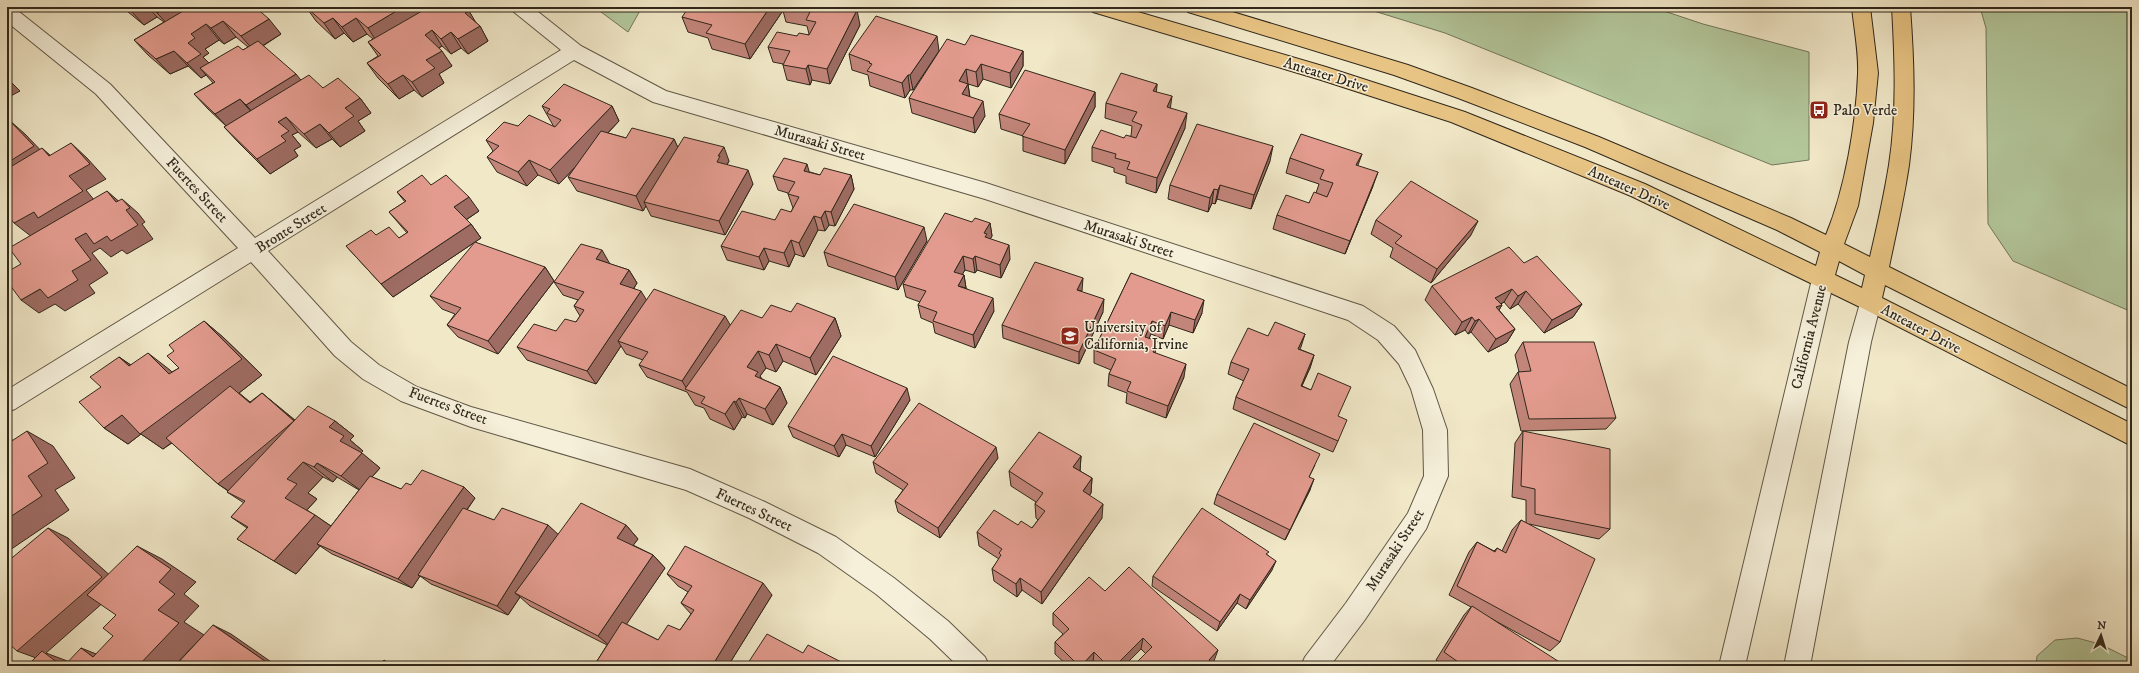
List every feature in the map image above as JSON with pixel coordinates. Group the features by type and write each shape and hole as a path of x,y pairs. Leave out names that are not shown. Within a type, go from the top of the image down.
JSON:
{"main road":[{"name":"Anteater Drive","path":"1099,7 1326,74 1458,117 1638,190 1870,302 2132,436"},
{"name":"Anteater Drive","path":"1194,7 1338,50 1465,92 1599,145 1784,224 2132,400"},
{"name":"California Avenue","path":"1823,279 1832,247 1848,206 1864,123 1868,73 1861,7"},
{"path":"1870,302 1886,234 1899,165 1905,108 1906,64 1901,7"}],"street":[{"name":"Murasaki Street","path":"520,7 574,51 660,97 993,194 1355,313 1386,333 1407,356 1422,389 1435,430 1436,476 1417,521 1355,612 1314,666"},
{"name":"Fuertes Street","path":"7,12 103,89 343,349 371,372 409,394 471,417 690,480 757,510 826,545 885,586 939,630 976,666"},
{"name":"Bronte Street","path":"7,402 254,251 574,51"},
{"name":"California Avenue","path":"1732,666 1823,279"},
{"path":"1797,666 1860,342 1870,302"}],"green space":[{"path":"610,7 642,7 628,32 601,12"},
{"path":"1361,7 1652,7 1703,24 1809,52 1809,160 1772,165 1445,33"},
{"path":"1980,7 2132,7 2132,312 2013,261 1988,224 1986,28"},
{"path":"2077,638 2100,644 2132,660 2132,666 2036,666 2037,656 2055,640"}],"building":[{"path":"127,7 134,7 130,10"},
{"path":"150,7 167,7 157,13"},
{"path":"190,7 255,7 269,19 241,36 223,21 211,28 206,24 191,34 195,38 188,43 201,54 187,63 174,51 156,59 134,40"},
{"path":"306,7 403,7 368,28 356,18 342,27 333,18 324,23"},
{"path":"429,7 464,7 469,11 465,13 480,26 458,39 451,32 441,39 432,30 425,35 442,51 426,60 435,68 412,82 403,75 388,84 367,63 381,55 368,42"},
{"path":"689,7 770,7 745,44 706,33 712,25 682,17"},
{"path":"785,7 842,7 857,10 827,69 808,65 806,69 783,65 790,51 768,47 777,32 797,36 799,33 809,35 816,22 806,20 810,12"},
{"path":"876,16 937,36 910,75 908,75 902,83 867,71 872,64 869,63 870,62 849,54"},
{"path":"971,35 1023,51 1010,73 981,64 976,72 966,69 959,81 968,84 962,94 983,101 973,118 909,98 947,39 965,45"},
{"path":"258,41 296,74 246,105 240,99 215,114 194,94 215,82 200,68 238,46 243,50"},
{"path":"1025,70 1095,92 1065,150 1022,136 1030,124 999,114"},
{"path":"1121,73 1157,84 1153,91 1172,96 1167,107 1187,113 1157,178 1127,169 1130,162 1115,158 1116,154 1092,147 1101,130 1124,138 1126,135 1136,138 1142,125 1132,121 1137,112 1106,103"},
{"path":"309,75 323,88 338,78 360,98 345,108 354,116 329,133 320,124 304,134 286,117 278,122 289,131 281,136 286,141 257,159 224,127"},
{"path":"564,84 612,106 550,170 529,160 518,172 487,157 499,146 486,140 504,122 518,126 529,115 555,127 561,120 547,113 550,109 542,106"},
{"path":"8,119 34,146 7,163 7,120"},
{"path":"1197,124 1273,146 1254,195 1220,185 1218,190 1214,189 1210,198 1170,185"},
{"path":"632,128 674,139 636,196 568,177 601,131 626,138"},
{"path":"1301,134 1362,154 1356,165 1378,172 1350,241 1277,215 1286,195 1309,203 1314,192 1327,197 1333,183 1320,179 1324,170 1290,158"},
{"path":"684,137 724,147 718,156 720,156 717,162 748,170 719,221 644,202"},
{"path":"71,143 90,164 69,176 83,191 38,218 34,212 14,223 7,215 7,169 42,148 49,156"},
{"path":"784,158 807,164 804,171 820,175 824,168 851,175 831,212 825,211 821,218 814,216 799,243 791,240 784,253 764,248 759,257 721,246 742,211 775,220 781,209 791,212 799,197 788,194 795,182 773,176"},
{"path":"422,175 431,185 446,175 469,197 454,207 471,224 381,284 346,246 371,230 376,235 389,227 399,238 408,232 389,212 406,201 397,192"},
{"path":"1411,181 1478,221 1437,269 1395,243 1402,236 1376,220"},
{"path":"107,191 116,202 122,199 130,208 126,210 138,225 111,241 107,236 94,244 86,233 75,239 91,260 72,271 78,280 48,298 40,289 21,300 7,281 7,272 21,264 9,248"},
{"path":"854,204 924,227 895,277 824,252"},
{"path":"945,213 972,222 975,218 990,223 984,233 987,234 985,237 1009,245 1000,265 975,256 973,259 963,256 954,272 964,275 958,286 993,298 973,335 933,321 937,312 918,305 926,291 903,284"},
{"path":"475,242 545,267 488,341 447,325 461,308 430,296"},
{"path":"581,244 602,250 596,259 629,270 620,284 641,291 587,371 517,347 534,324 556,331 565,319 576,322 584,310 574,306 584,292 554,282"},
{"path":"1509,247 1524,263 1537,256 1582,304 1552,320 1526,291 1518,296 1512,289 1495,298 1502,305 1496,307 1515,329 1496,339 1479,319 1475,321 1472,317 1462,322 1432,286"},
{"path":"1035,262 1083,278 1077,290 1104,299 1079,352 1002,325"},
{"path":"1131,273 1204,300 1195,320 1171,312 1165,326 1152,321 1145,337 1157,341 1153,352 1186,364 1168,406 1127,391 1131,382 1109,374 1116,359 1094,350"},
{"path":"654,289 725,316 682,381 639,365 648,352 618,341"},
{"path":"797,303 835,318 810,358 776,344 769,355 758,351 747,367 758,372 755,376 780,387 765,409 739,398 736,402 734,401 725,414 701,403 705,397 685,389 741,310 762,318 771,305 791,312"},
{"path":"204,321 242,359 140,434 122,415 104,428 79,402 101,387 90,377 119,357 129,366 148,353 169,374 179,368 167,356 174,351 169,345"},
{"path":"1275,322 1305,334 1298,349 1314,355 1301,386 1311,390 1318,373 1351,387 1338,416 1347,420 1338,441 1236,397 1249,369 1231,362 1248,328 1268,336"},
{"path":"1523,342 1594,342 1616,418 1529,419 1518,372 1531,371"},
{"path":"833,356 907,388 871,446 842,434 834,446 788,426"},
{"path":"230,386 250,403 262,393 294,421 218,484 166,438"},
{"path":"919,403 996,447 938,528 895,501 908,484 873,462"},
{"path":"308,406 335,421 329,427 344,436 340,441 362,453 341,476 317,463 314,467 303,462 287,479 297,484 285,498 315,515 274,561 237,539 248,527 231,517 245,501 227,492"},
{"path":"1254,423 1320,454 1309,477 1314,479 1290,530 1217,494"},
{"path":"27,431 48,463 28,476 42,496 7,519 7,444"},
{"path":"1523,431 1610,449 1610,529 1535,514 1535,489 1521,486"},
{"path":"1039,432 1081,456 1073,467 1092,478 1083,491 1103,504 1041,592 1020,578 1016,584 992,569 1001,555 999,553 1002,549 977,532 994,510 1018,525 1021,521 1032,528 1045,511 1035,504 1043,493 1009,471"},
{"path":"422,470 464,487 398,579 317,544 370,476 401,489 406,483 411,485"},
{"path":"581,503 626,525 617,538 653,555 598,636 515,593"},
{"path":"463,508 494,520 502,508 548,525 497,606 418,575"},
{"path":"1202,508 1269,552 1266,554 1276,561 1250,600 1240,594 1220,622 1153,576"},
{"path":"1521,520 1595,559 1560,642 1457,586 1477,542 1495,552 1497,548 1506,553"},
{"path":"48,528 102,577 17,651 7,642 7,562"},
{"path":"137,546 171,569 159,582 175,594 158,610 179,623 138,666 64,666 81,648 93,657 113,636 103,628 116,615 87,595"},
{"path":"685,546 763,583 712,666 606,666 597,661 622,622 658,640 668,625 680,630 694,610 681,603 692,586 667,574"},
{"path":"1129,567 1218,650 1209,660 1213,664 1211,666 1141,666 1137,662 1152,647 1143,638 1115,666 1108,666 1094,652 1081,666 1079,666 1055,642 1069,629 1053,613 1089,577 1105,591"},
{"path":"1472,606 1561,663 1559,666 1460,666 1461,664 1444,652"},
{"path":"213,625 272,666 175,666"},
{"path":"767,634 803,653 808,645 849,666 746,666"},
{"path":"42,651 62,666 27,666"},
{"path":"384,660 393,666 379,666"},
{"path":"354,661 362,666 349,666"}],"place":[{"name":"Palo Verde","path":"1819,110"},
{"name":"University of California, Irvine","path":"1070,336"}]}
